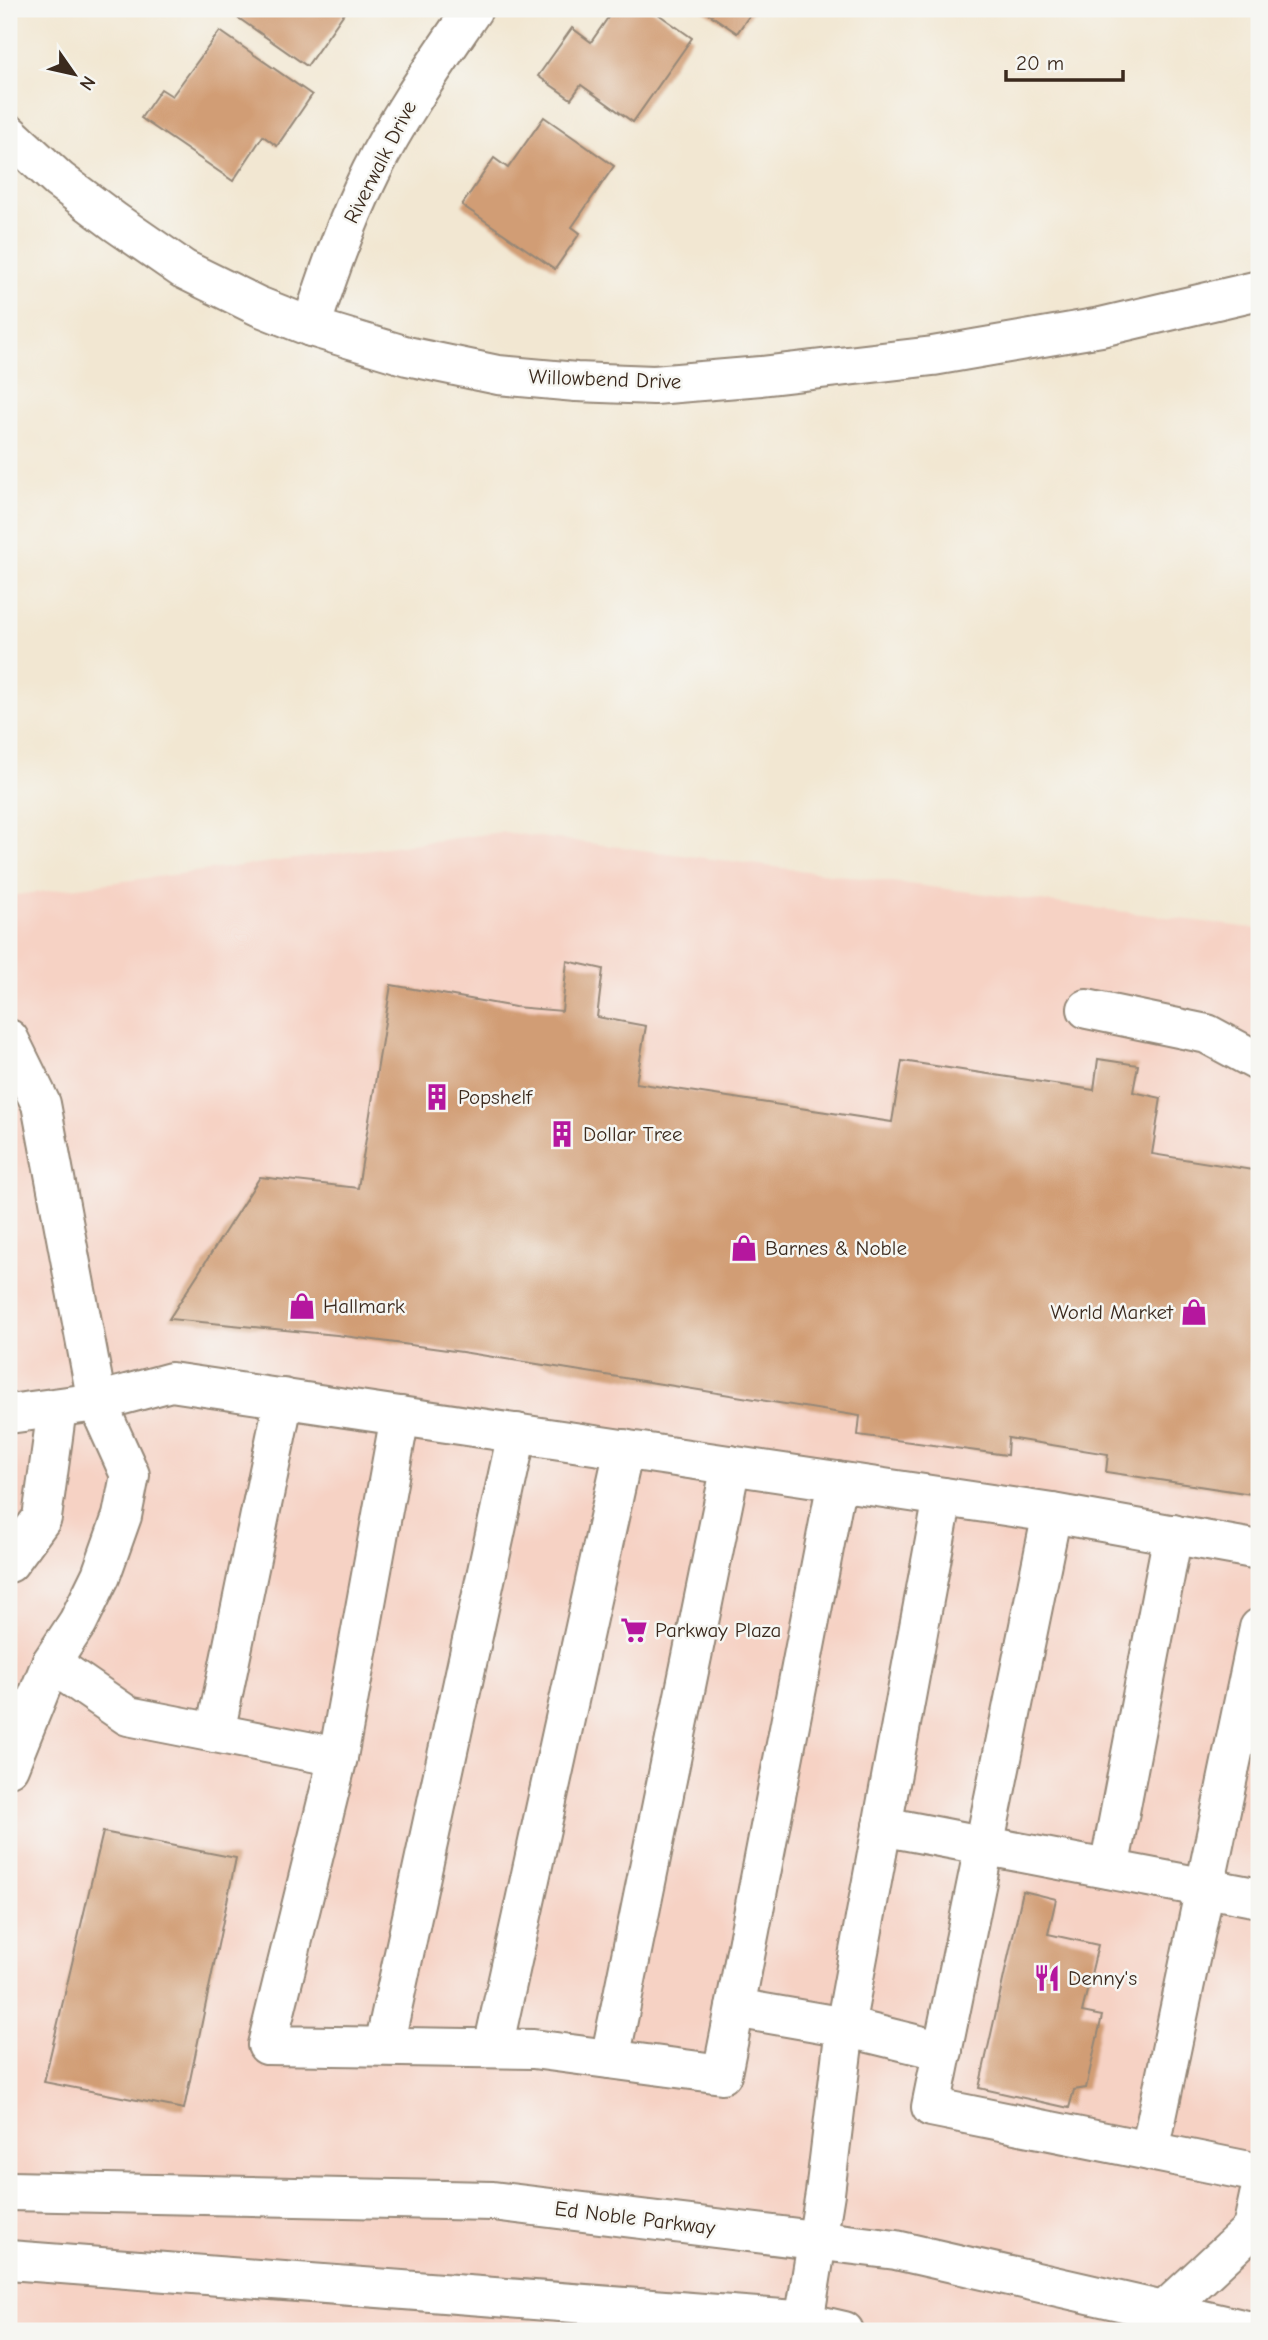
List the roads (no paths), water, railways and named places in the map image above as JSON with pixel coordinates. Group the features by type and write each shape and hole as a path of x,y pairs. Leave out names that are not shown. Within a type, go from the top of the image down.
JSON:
{"street":[{"name":"Riverwalk Drive","path":"312,327 335,252 371,172 407,107 473,9"},
{"name":"Willowbend Drive","path":"9,134 59,180 183,269 258,306 312,327 407,356 498,375 654,385 761,376 933,356 1101,327 1259,290"},
{"path":"1087,1009 1207,1034 1259,1062"},
{"path":"9,1039 41,1104 97,1402 130,1475 122,1516 102,1575 78,1622 51,1663 9,1767"},
{"path":"9,1414 97,1402 170,1381 1052,1513 1259,1550"},
{"path":"215,1732 284,1398"},
{"path":"9,1563 42,1518 57,1408"},
{"path":"400,1416 338,1756 267,2045 533,2049 722,2074 837,1481"},
{"path":"384,2046 517,1433"},
{"path":"493,2048 624,1449"},
{"path":"610,2059 731,1465"},
{"path":"804,2322 825,2193 845,2027 943,1497"},
{"path":"1052,1513 931,2108 1259,2173"},
{"path":"1109,1869 1172,1534"},
{"path":"1150,2151 1259,1628"},
{"path":"51,1663 128,1716 338,1756"},
{"path":"9,1702 51,1663"},
{"path":"882,1826 1259,1898"},
{"path":"735,2008 845,2027 943,2051"},
{"name":"Ed Noble Parkway","path":"9,2190 493,2201 896,2250 1251,2331"},
{"path":"1166,2310 1257,2223"},
{"path":"9,2260 804,2322 844,2331"}],"place":[{"name":"Popshelf","path":"437,1097"},
{"name":"Dollar Tree","path":"562,1134"},
{"name":"Barnes & Noble","path":"744,1248"},
{"name":"Hallmark","path":"302,1306"},
{"name":"World Market","path":"1194,1312"},
{"name":"Parkway Plaza","path":"634,1630"},
{"name":"Denny's","path":"1047,1978"}]}
